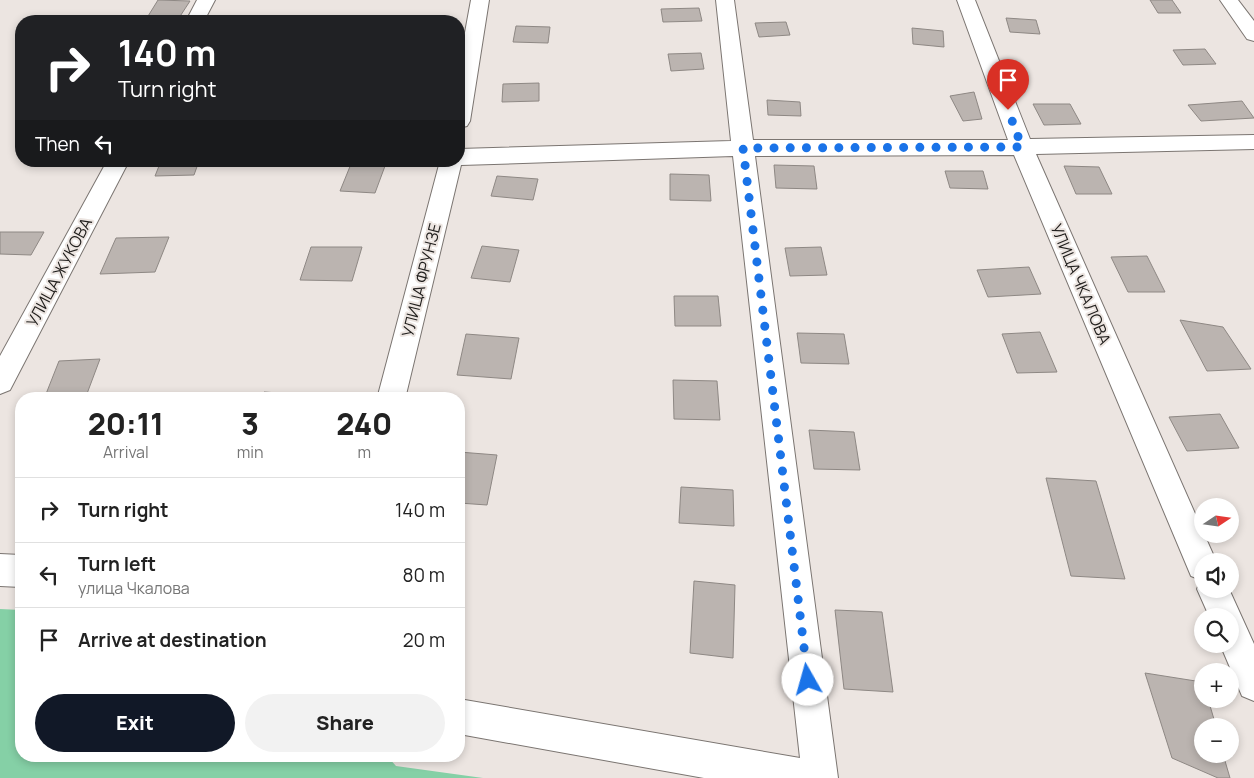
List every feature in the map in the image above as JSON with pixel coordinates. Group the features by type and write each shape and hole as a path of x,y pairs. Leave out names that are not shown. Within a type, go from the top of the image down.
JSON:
{"street":[{"path":"198,15 206,0"},
{"path":"465,86 480,0"},
{"path":"725,0 820,778"},
{"name":"УЛИЦА ЧКАЛОВА","path":"966,0 1022,147 1197,553"},
{"path":"1229,0 1254,35"},
{"path":"465,157 743,148 1022,147 1254,142"},
{"name":"УЛИЦА ЖУКОВА","path":"0,382 115,167"},
{"name":"УЛИЦА ФРУНЗЕ","path":"393,392 449,167"},
{"path":"0,570 15,571"},
{"path":"1239,649 1254,684"},
{"path":"465,718 808,778"}],"green space":[{"path":"0,609 15,610 15,762 392,762 396,766 483,778 0,778"}],"building":[{"path":"158,0 190,1 181,15 149,15"},
{"path":"1150,0 1172,0 1181,13 1158,13"},
{"path":"699,8 702,21 663,22 661,9"},
{"path":"1006,18 1036,20 1040,34 1010,32"},
{"path":"786,22 790,35 759,37 755,23"},
{"path":"516,26 550,27 548,43 513,42"},
{"path":"912,28 943,31 944,47 913,44"},
{"path":"1205,49 1216,64 1183,65 1173,50"},
{"path":"701,53 704,69 671,71 668,54"},
{"path":"539,83 539,101 502,102 503,84"},
{"path":"974,92 982,119 963,121 950,96"},
{"path":"767,100 800,102 801,116 768,115"},
{"path":"1242,101 1254,118 1201,121 1188,105"},
{"path":"1033,104 1070,104 1081,124 1044,125"},
{"path":"774,165 814,166 817,189 776,188"},
{"path":"1064,166 1099,167 1112,194 1076,194"},
{"path":"159,167 197,167 194,175 155,176"},
{"path":"350,167 385,167 375,193 340,191"},
{"path":"945,171 983,171 988,189 950,188"},
{"path":"670,174 709,175 711,201 670,200"},
{"path":"497,176 538,179 533,200 491,196"},
{"path":"0,232 44,232 31,255 0,254"},
{"path":"169,237 155,272 100,274 116,238"},
{"path":"482,246 519,250 510,282 471,278"},
{"path":"311,247 362,247 352,281 300,280"},
{"path":"821,247 827,275 790,276 785,248"},
{"path":"1147,256 1165,292 1128,292 1111,257"},
{"path":"1029,267 1041,294 988,297 977,270"},
{"path":"674,296 718,296 721,326 675,326"},
{"path":"1180,320 1223,327 1251,369 1207,371"},
{"path":"1040,332 1057,372 1017,373 1002,334"},
{"path":"797,333 844,334 849,364 801,363"},
{"path":"466,334 519,338 511,379 457,375"},
{"path":"100,359 88,392 47,392 59,361"},
{"path":"673,380 717,381 720,420 674,419"},
{"path":"1220,414 1239,448 1187,451 1169,417"},
{"path":"809,430 854,432 860,470 814,469"},
{"path":"465,452 497,455 487,505 465,503"},
{"path":"1046,478 1096,481 1125,579 1071,576"},
{"path":"681,487 733,490 734,526 679,523"},
{"path":"694,581 735,585 733,658 690,653"},
{"path":"835,610 882,612 893,692 844,689"},
{"path":"1145,673 1194,681 1194,708 1211,708 1214,718 1194,718 1194,763 1226,763 1230,778 1218,778 1172,758"}],"route":[{"path":"808,680 743,148 1022,147 1008,110"}]}
